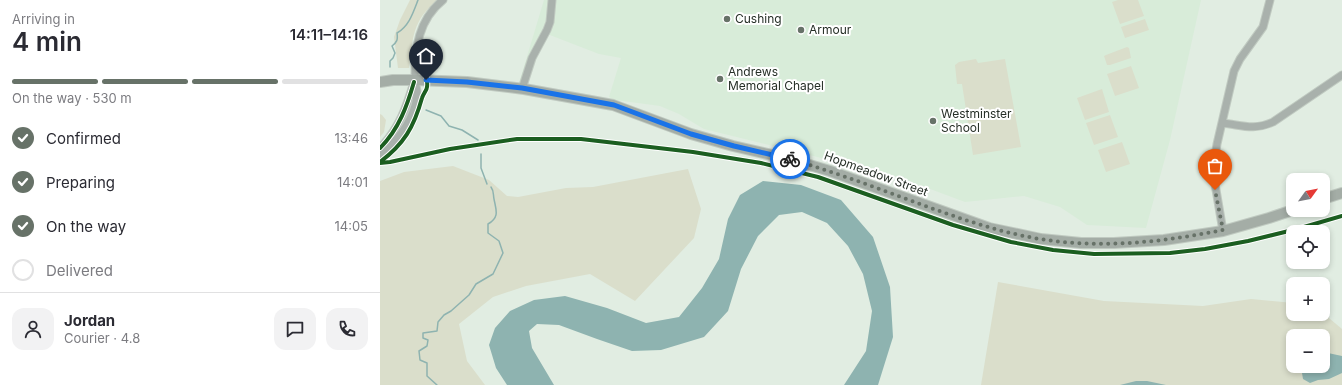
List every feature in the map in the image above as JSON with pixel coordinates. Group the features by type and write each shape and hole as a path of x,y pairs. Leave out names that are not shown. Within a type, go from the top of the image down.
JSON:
{"highway":[{"name":"Hopmeadow Street","path":"380,82 393,80 467,82 522,88 614,105 691,134 830,171 989,228 1040,239 1081,243 1164,240 1223,230 1286,212"},
{"path":"1330,197 1342,193"}],"street":[{"path":"380,148 400,122 415,80 418,40 421,31 428,15 443,0"},
{"path":"522,88 532,58 550,22 552,0"},
{"path":"1223,230 1214,178 1215,155 1234,71 1240,59 1263,27 1270,0"},
{"path":"1222,123 1246,127 1265,126 1342,75"},
{"path":"380,156 394,143 403,131 412,113 418,95 415,80"}],"shaded area":[{"path":"410,0 438,0 429,7 418,22 413,39 409,68 398,68 394,37 400,20"},
{"name":"Westminster School","path":"544,0 1201,0 1170,140 1146,228 1087,225 1060,207 1024,196 965,202 898,177 704,129 679,114 660,106 615,100 609,97 621,58 599,54 542,32 526,85 519,83"},
{"path":"1118,0 1138,0 1144,16 1120,24 1112,2"},
{"path":"1145,19 1149,30 1125,38 1121,27"},
{"path":"1127,47 1129,48 1131,58 1107,65 1104,56"},
{"path":"976,59 978,63 1005,59 1021,147 973,155 962,84 957,84 955,65 959,62"},
{"path":"1131,66 1139,88 1115,96 1107,74"},
{"path":"1102,89 1109,112 1085,120 1077,98"},
{"path":"380,114 386,120 384,132 380,137"},
{"path":"1110,115 1118,137 1094,145 1086,123"},
{"path":"1122,142 1130,164 1106,172 1098,150"},
{"path":"453,166 489,180 507,196 518,197 566,188 593,187 688,169 701,209 694,238 635,301 590,274 526,286 493,297 459,324 467,361 485,385 380,385 380,181 404,172"},
{"path":"998,282 1104,301 1203,306 1251,299 1286,302 1286,321 1330,321 1330,319 1342,329 1342,385 981,385"}],"water":[{"path":"763,181 801,185 841,200 873,237 890,287 893,337 878,385 844,385 866,351 872,311 863,274 848,246 827,223 802,212 779,215 758,236 741,269 728,311 704,337 661,350 632,351 559,325 537,324 529,331 532,348 554,385 507,385 496,368 489,345 495,328 510,311 534,300 565,296 607,308 646,323 679,317 702,288 719,259 728,219 740,195"},
{"path":"1330,353 1342,356 1342,373 1329,379 1318,380 1310,383 1303,379 1302,373 1330,373"},
{"path":"1136,381 1147,381 1166,385 1120,385"}],"waterway":[{"path":"390,67 390,61 395,53 392,46 397,41 397,33 408,23 418,0"},
{"path":"426,110 441,116 449,126 462,130 478,140"},
{"path":"481,154 481,168 487,184"},
{"path":"437,385 427,376 427,363 420,360 419,351 427,346 428,340 423,338 423,333 437,331 438,322 444,315 451,311 469,295 476,284 493,274 503,253 499,241 488,233 488,224 496,216 493,191 491,187"}],"cycle path":[{"path":"380,162 396,148 412,126 427,88 426,72"},
{"path":"380,148 387,141 402,117 414,82"},
{"path":"380,163 450,149 517,139 581,139 693,152 761,163 818,177 953,225 1011,242 1053,250 1094,254 1170,253 1205,249 1248,241 1342,216"}],"way so far":[{"path":"790,159 830,171 989,228 1040,239 1081,243 1164,240 1223,230 1215,190"}],"place":[{"name":"Cushing","path":"727,19"},
{"name":"Armour","path":"801,30"},
{"name":"Andrews Memorial Chapel","path":"720,79"},
{"name":"Westminster School","path":"933,121"}],"route":[{"path":"426,80 467,82 490,86 522,88 614,105 691,134 790,159"}]}
